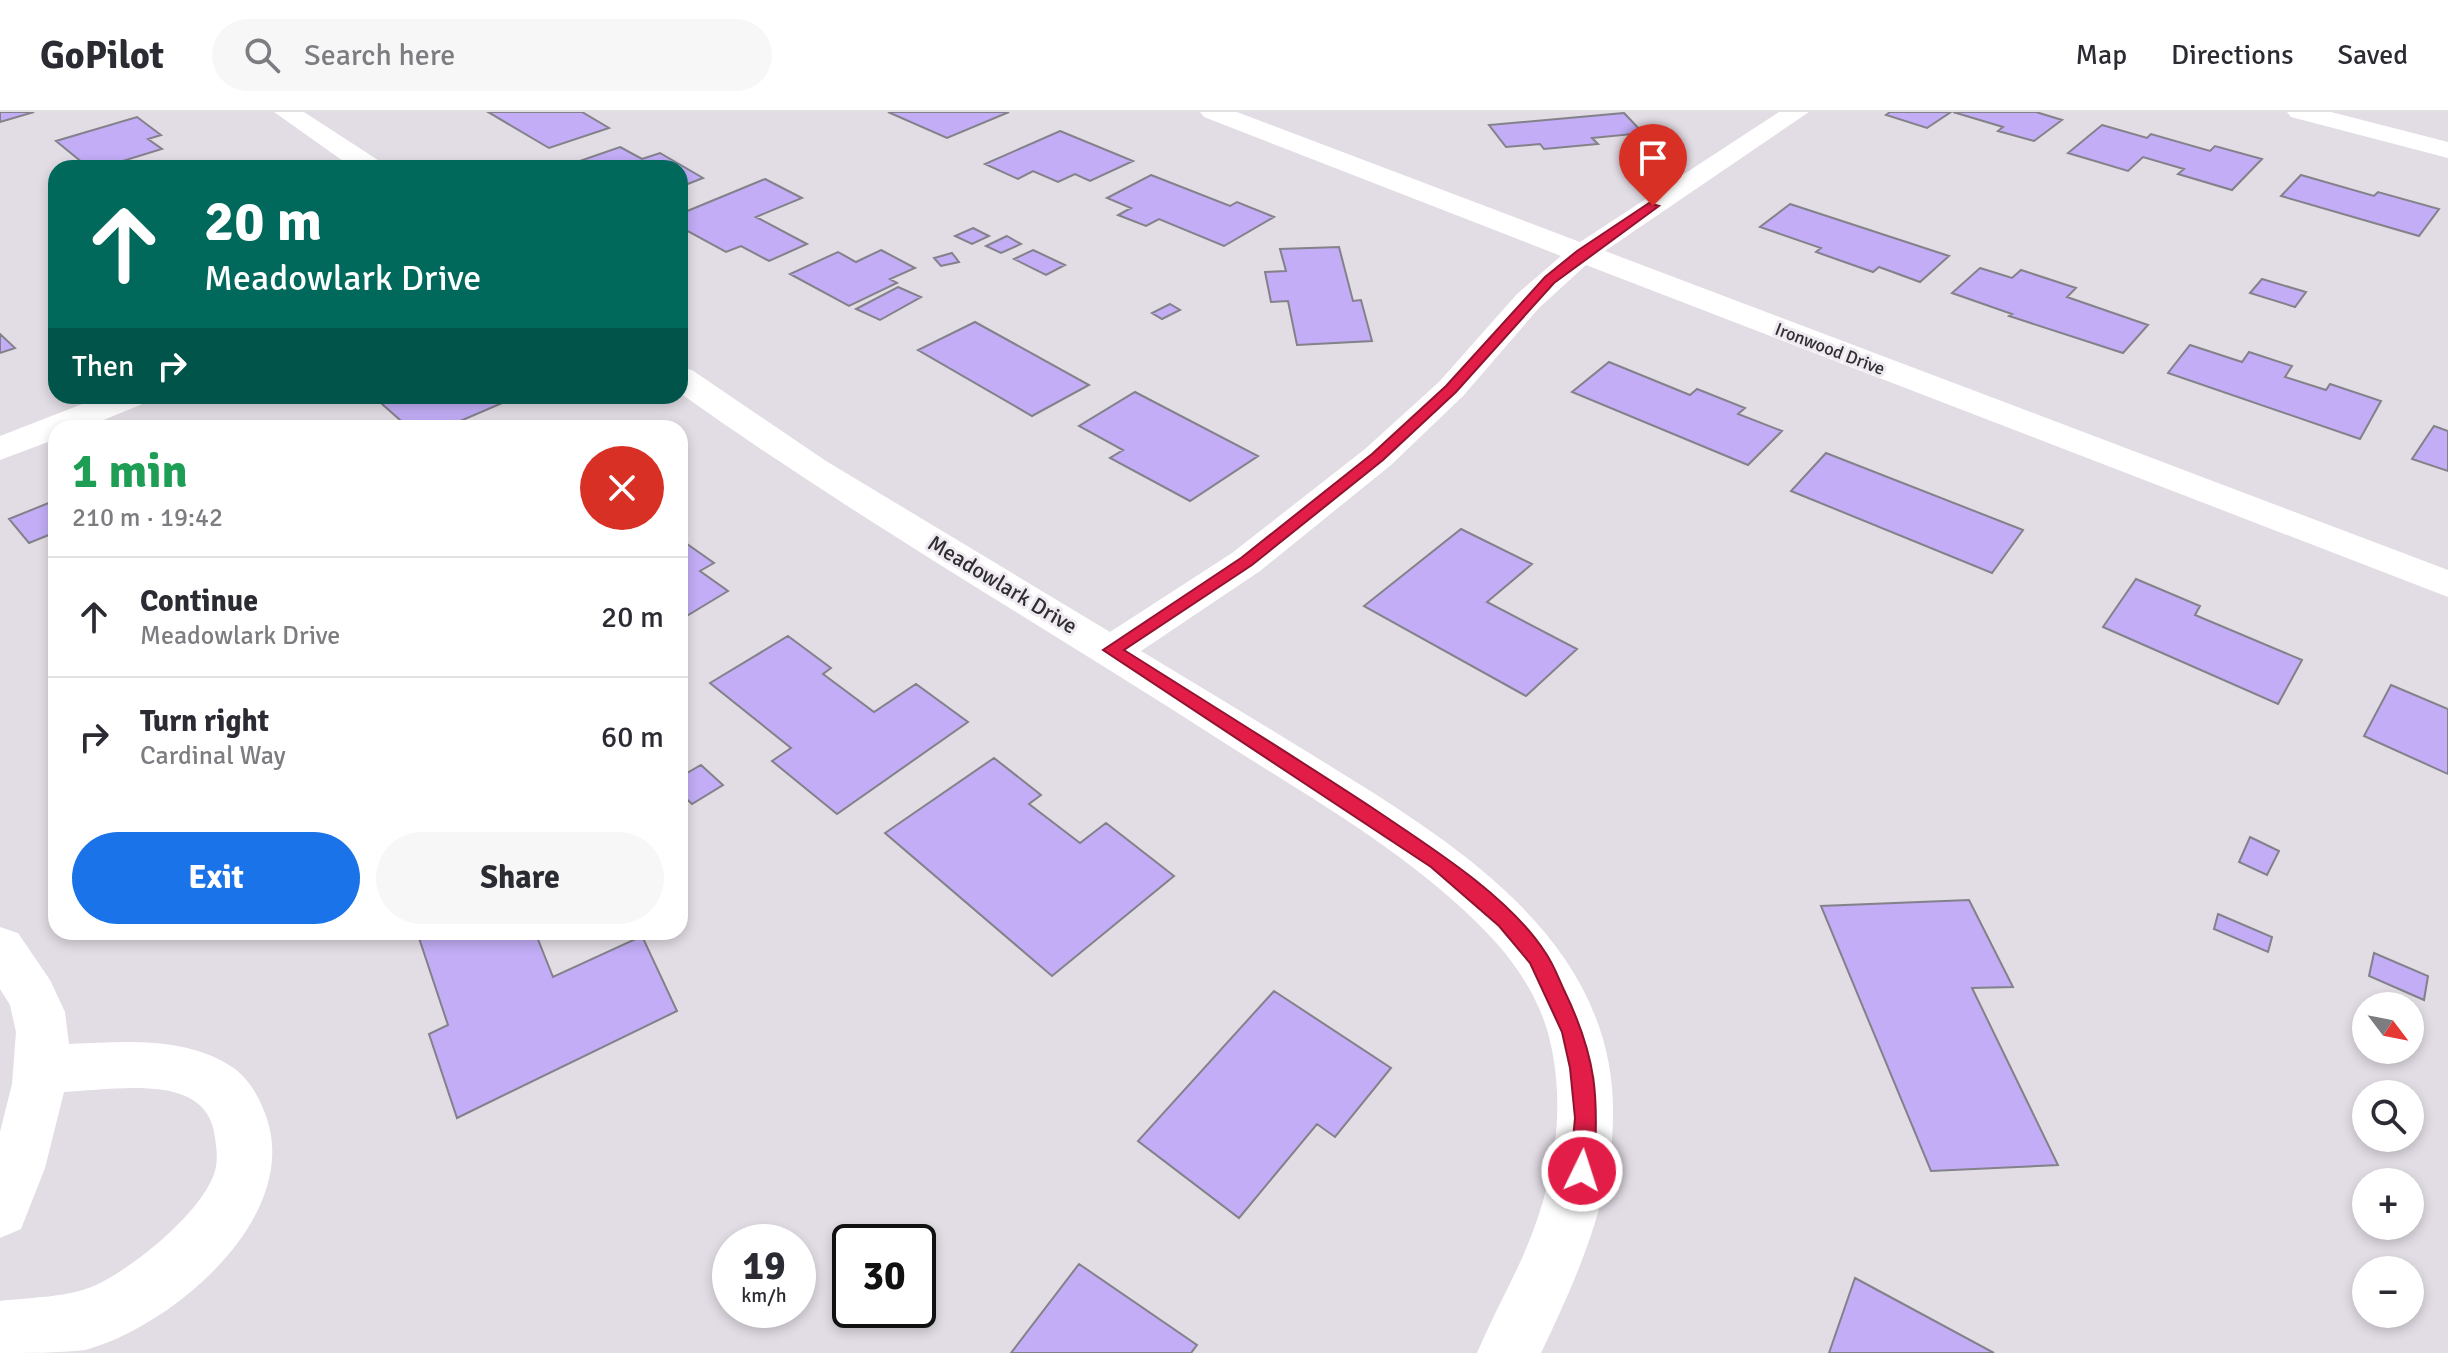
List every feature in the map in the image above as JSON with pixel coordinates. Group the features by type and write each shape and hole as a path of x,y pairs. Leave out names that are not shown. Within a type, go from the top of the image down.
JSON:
{"street":[{"path":"287,112 359,160"},
{"name":"Ironwood Drive","path":"1213,112 2448,584"},
{"path":"1112,650 1246,562 1378,457 1451,389 1528,301 1581,254 1796,112"},
{"path":"2300,112 2448,150"},
{"name":"Meadowlark Drive","path":"688,383 813,469 1112,650 1295,766 1438,862 1506,920 1538,958 1573,1032 1582,1068 1586,1118 1582,1171 1564,1232 1508,1353"},
{"path":"73,420 113,404"},
{"path":"0,449 48,430"},
{"path":"0,948 40,1013 35,1110 14,1182 0,1210"},
{"path":"0,1332 80,1321 113,1309 135,1295 181,1259 220,1219 242,1176 244,1140 237,1110 214,1083 194,1074 167,1069 39,1069"}],"building":[{"path":"0,112 34,112 0,122"},
{"path":"488,112 582,112 609,128 549,148"},
{"path":"888,112 1009,112 947,138"},
{"path":"1890,112 1951,112 1927,128 1886,115"},
{"path":"1953,112 2036,112 2062,120 2034,141 1998,131 2003,127"},
{"path":"1624,113 1643,133 1592,138 1598,144 1544,149 1540,144 1506,147 1489,125"},
{"path":"137,117 161,135 148,139 162,149 126,160 79,160 56,141"},
{"path":"2102,125 2147,138 2151,134 2210,151 2215,146 2262,159 2232,190 2178,174 2184,169 2143,157 2128,171 2068,153"},
{"path":"1060,131 1133,161 1090,181 1075,174 1058,182 1033,171 1018,179 985,164"},
{"path":"620,147 642,159 660,153 672,160 583,160"},
{"path":"688,169 703,178 688,184"},
{"path":"1151,175 1230,206 1237,202 1274,217 1224,246 1159,219 1146,226 1118,215 1131,208 1107,198"},
{"path":"2301,175 2374,196 2378,192 2439,209 2419,236 2281,196"},
{"path":"765,179 802,198 756,217 807,244 769,261 741,246 726,252 688,231 688,211"},
{"path":"1790,204 1949,256 1920,282 1879,267 1873,272 1816,252 1821,248 1760,227"},
{"path":"973,228 989,236 972,244 955,236"},
{"path":"1007,236 1021,244 1001,253 986,246"},
{"path":"1339,247 1353,301 1361,300 1372,341 1297,345 1288,301 1271,302 1265,272 1286,271 1280,249"},
{"path":"881,250 915,268 890,279 897,283 849,306 790,274 838,252 856,262"},
{"path":"1033,250 1065,265 1046,275 1014,259"},
{"path":"952,253 959,262 941,266 934,258"},
{"path":"1980,268 2012,278 2021,270 2076,288 2067,297 2148,325 2123,353 2009,316 2012,314 1952,293"},
{"path":"2262,279 2306,292 2295,307 2250,293"},
{"path":"898,287 921,297 880,320 856,309"},
{"path":"1170,304 1180,310 1162,319 1152,313"},
{"path":"975,322 1089,385 1032,416 918,350"},
{"path":"0,334 15,348 0,353"},
{"path":"2190,345 2242,362 2249,352 2292,366 2285,377 2326,390 2330,384 2381,401 2360,439 2168,373"},
{"path":"1609,362 1690,395 1697,389 1745,408 1738,414 1782,431 1748,465 1572,392"},
{"path":"1135,392 1258,456 1190,501 1110,458 1123,450 1079,426"},
{"path":"382,404 500,404 463,420 400,420"},
{"path":"2434,426 2448,431 2448,471 2412,459"},
{"path":"1826,453 2023,530 1992,573 1791,491"},
{"path":"48,503 48,535 29,543 9,519"},
{"path":"1461,529 1532,564 1487,602 1577,649 1526,696 1364,606"},
{"path":"688,545 714,563 700,571 728,591 688,615"},
{"path":"2136,579 2200,606 2195,615 2302,660 2278,704 2103,627"},
{"path":"788,636 831,668 823,674 874,712 916,684 968,722 837,814 772,761 791,748 710,683"},
{"path":"2391,685 2448,709 2448,774 2364,736"},
{"path":"994,758 1041,795 1029,804 1080,843 1106,823 1174,876 1052,976 885,833"},
{"path":"701,765 723,785 692,804 688,800 688,772"},
{"path":"2250,837 2279,851 2267,875 2239,862"},
{"path":"1969,900 2013,987 1972,988 2058,1165 1931,1171 1821,906"},
{"path":"2218,914 2272,937 2268,952 2214,929"},
{"path":"420,940 538,940 553,977 633,940 644,940 677,1011 457,1118 429,1034 448,1025"},
{"path":"2374,953 2428,976 2424,1000 2424,992 2406,992 2369,976"},
{"path":"1274,991 1391,1068 1335,1137 1317,1124 1239,1218 1138,1141"},
{"path":"1079,1264 1197,1345 1191,1353 1011,1353"},
{"path":"1855,1278 1994,1353 1829,1353"}],"route":[{"path":"1582,1171 1586,1118 1582,1068 1573,1032 1538,958 1506,920 1438,862 1295,766 1112,650 1246,562 1378,457 1451,389 1549,280 1581,254 1653,206"}]}
